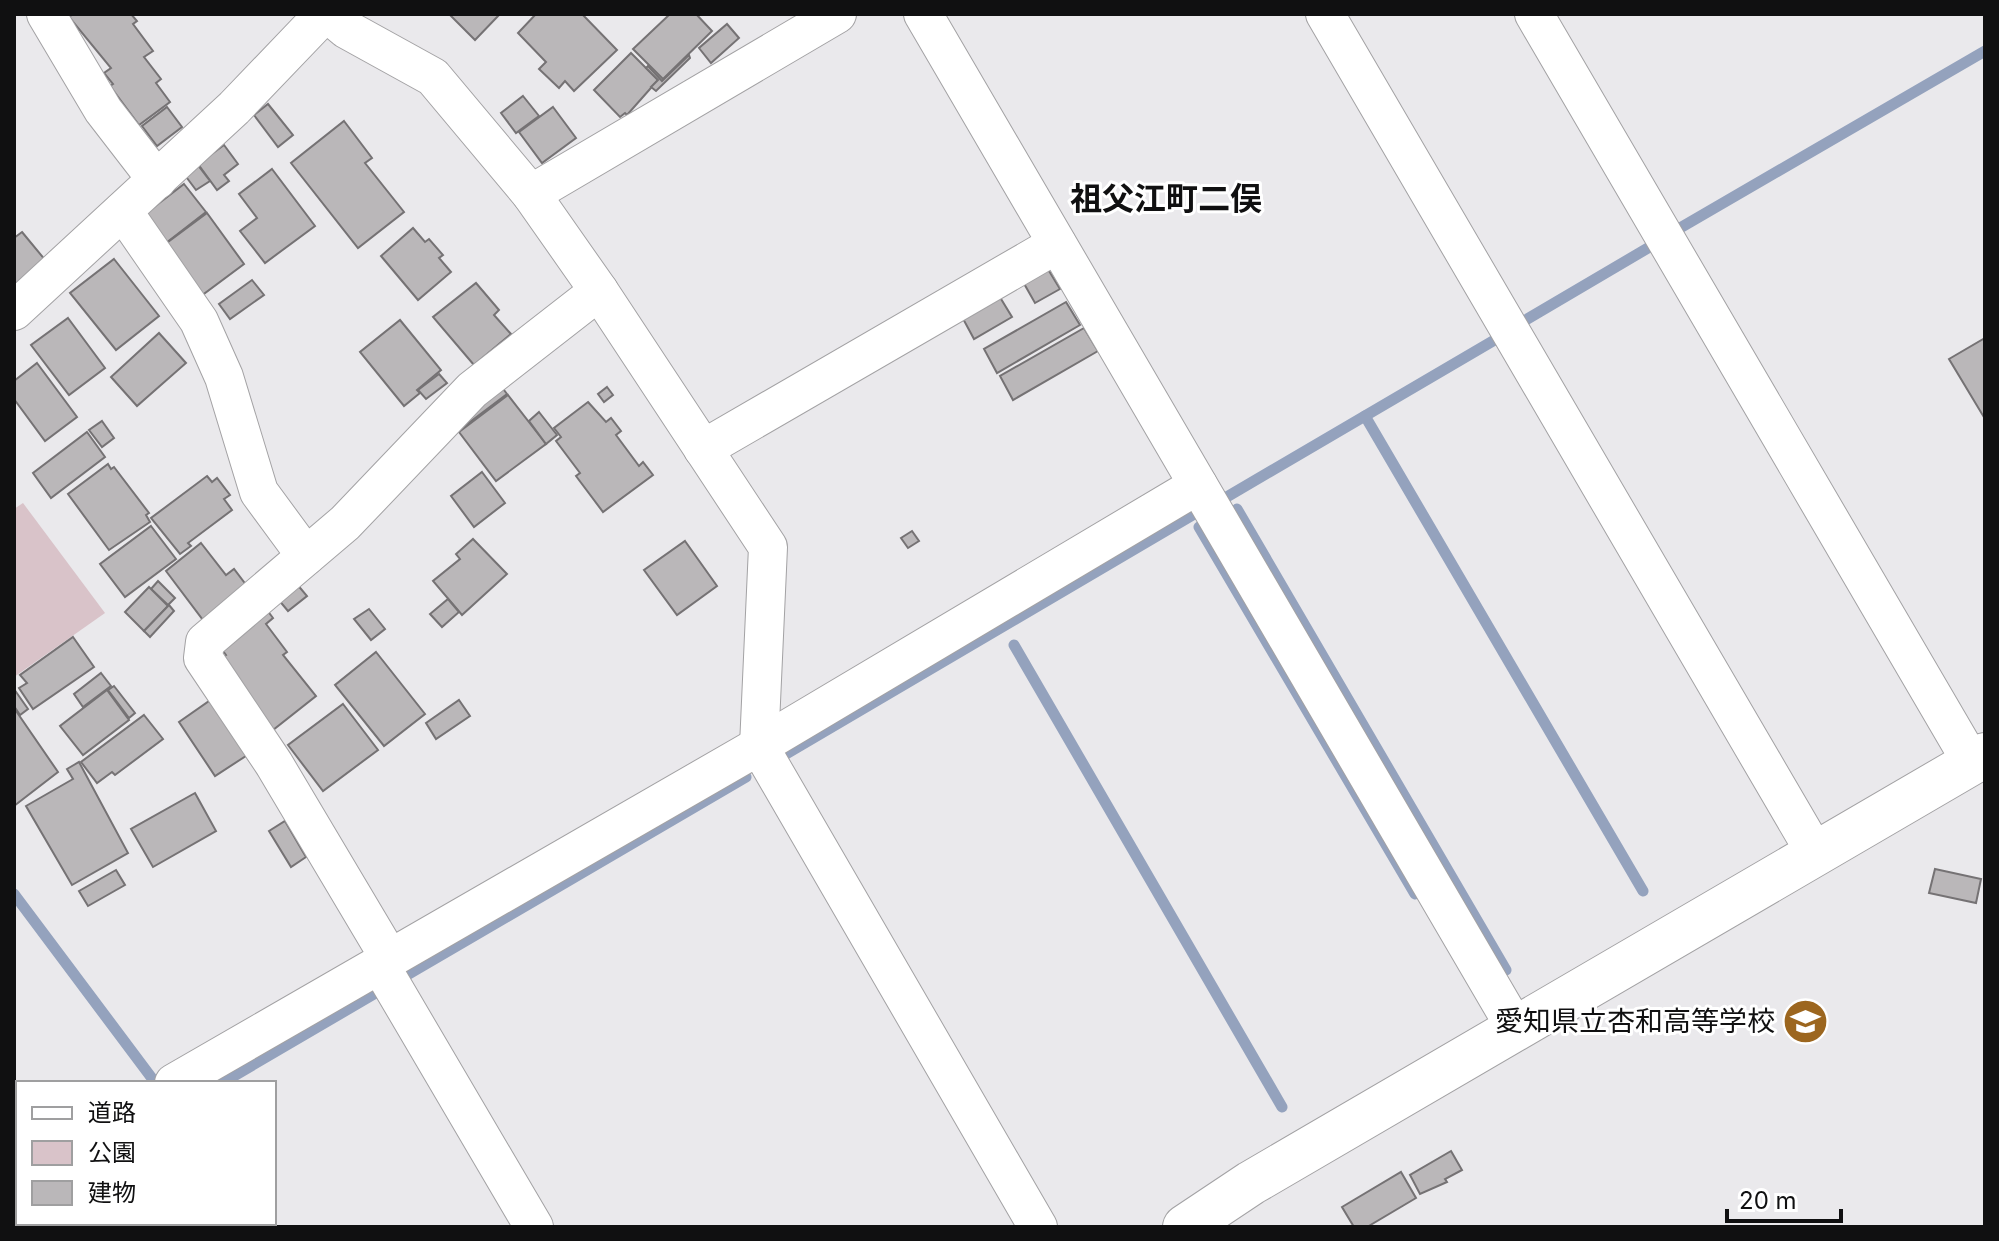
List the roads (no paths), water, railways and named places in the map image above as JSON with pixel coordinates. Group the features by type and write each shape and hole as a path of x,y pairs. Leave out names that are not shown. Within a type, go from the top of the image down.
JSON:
{"street":[{"path":"46,14 103,110 157,180"},
{"path":"14,311 234,108 326,14 346,29 433,77 531,194 768,547 759,746 1038,1227"},
{"path":"531,194 837,14"},
{"path":"923,14 1516,1029"},
{"path":"1325,14 1816,854"},
{"path":"1185,1227 1251,1183 1978,759 1534,14"},
{"path":"123,211 199,321 224,377 259,492 306,556"},
{"path":"703,449 1057,244"},
{"path":"534,1227 274,764 203,658 205,642 345,523 472,390 599,291"},
{"path":"177,1081 759,746 1198,485"}],"waterway":[{"path":"1680,228 1985,51"},
{"path":"1524,321 1653,245"},
{"path":"1225,498 1498,338"},
{"path":"1365,416 1643,891"},
{"path":"1237,509 1506,970"},
{"path":"786,754 1196,513"},
{"path":"1199,527 1415,894"},
{"path":"1014,645 1282,1107"},
{"path":"407,975 746,777"},
{"path":"14,894 154,1081"},
{"path":"225,1081 379,991"}],"place":[{"name":"愛知県立杏和高等学校","path":"1806,1021"}],"district":[{"name":"祖父江町二俣","path":"1166,199"}]}
